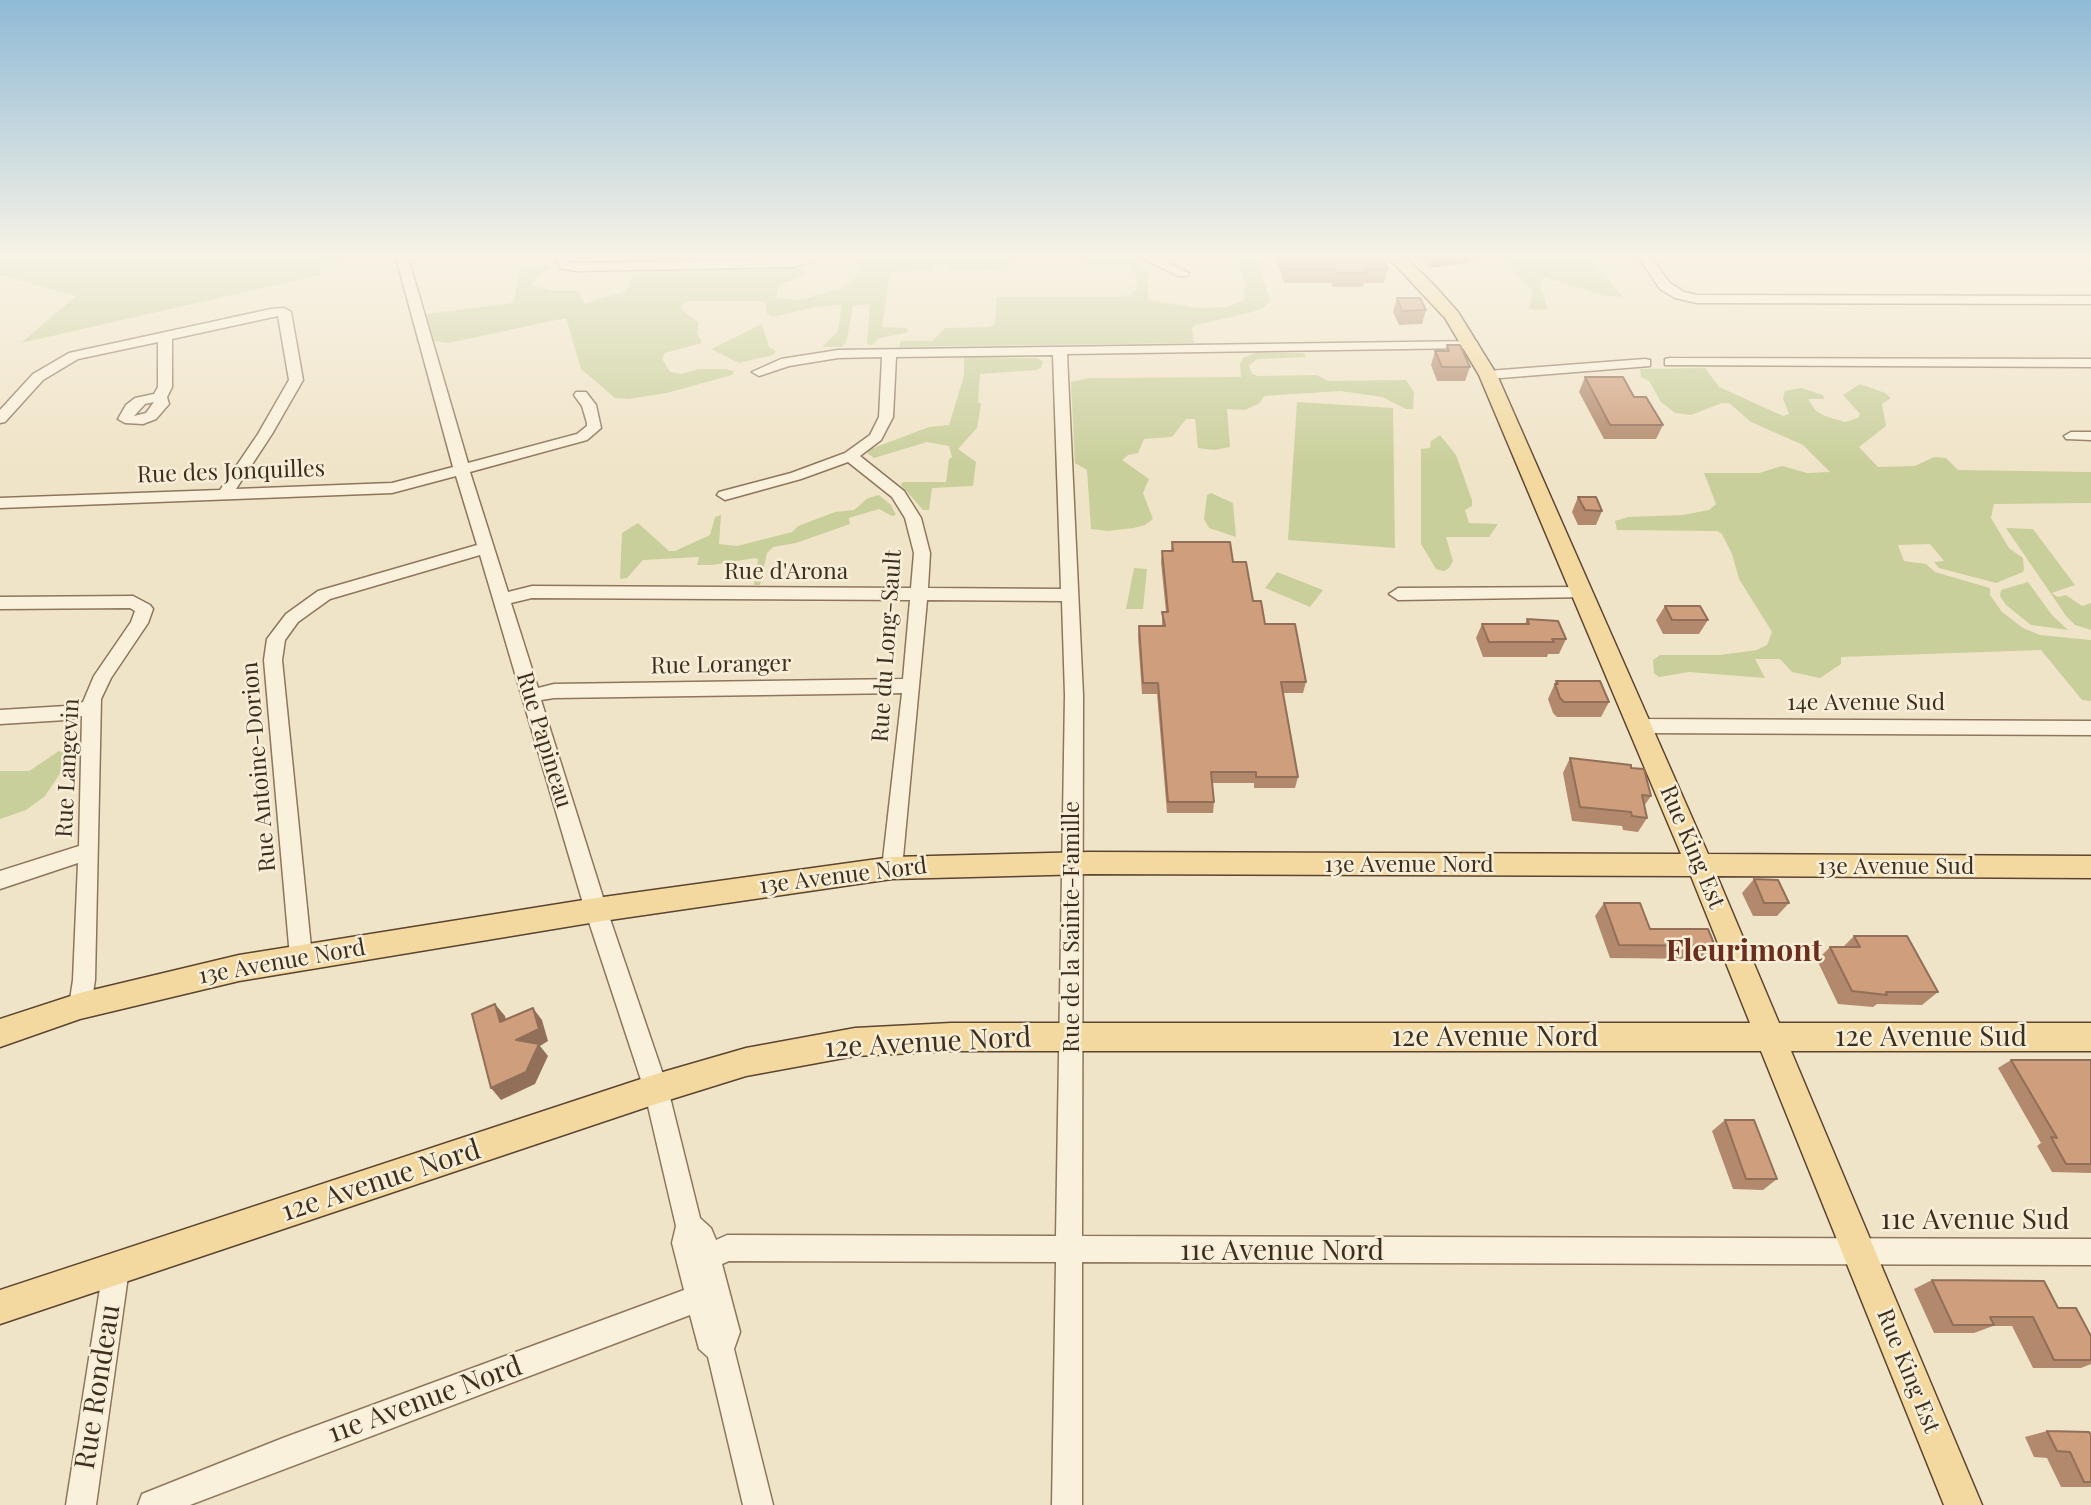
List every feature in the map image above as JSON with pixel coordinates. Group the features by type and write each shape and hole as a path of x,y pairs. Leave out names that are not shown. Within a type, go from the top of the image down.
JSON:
{"main road":[{"name":"Rue King Est","path":"1456,324 1488,375 1583,593 1700,867 1963,1505"},
{"name":"13e Avenue Nord","path":"0,1033 80,1006 175,981 301,957 596,910 892,868 1072,863 1700,867"},
{"name":"13e Avenue Sud","path":"1700,867 2091,867"},
{"name":"12e Avenue Nord","path":"0,1307 746,1062 855,1042 951,1037 1770,1037"},
{"name":"12e Avenue Sud","path":"1770,1037 2091,1037"}],"street":[{"path":"0,419 38,377 62,361 87,352 216,324"},
{"path":"224,495 265,434 296,380 287,324"},
{"name":"Rue Papineau","path":"421,324 485,548 596,910 656,1090 689,1226 685,1243 709,1339 720,1349 760,1504"},
{"path":"160,397 165,387 165,335"},
{"path":"759,372 812,356 1060,349 1471,344"},
{"name":"Rue de la Sainte-Famille","path":"1060,349 1074,695 1067,1505"},
{"path":"725,495 796,477 850,456 876,437 886,417 889,353"},
{"path":"1670,362 2091,363"},
{"path":"1488,375 1645,363"},
{"name":"Rue des Jonquilles","path":"0,503 378,489 462,470 570,441 589,433 594,423 589,405 582,395"},
{"path":"2071,436 2091,436"},
{"name":"Rue du Long-Sault","path":"850,456 898,494 913,518 922,553 912,686 892,868"},
{"name":"Rue Antoine-Dorion","path":"301,957 273,660 276,639 292,618 324,596 485,548"},
{"name":"Rue d'Arona","path":"501,599 532,592 1071,596"},
{"path":"1398,594 1583,593"},
{"name":"Rue Langevin","path":"0,603 133,602 144,609 139,623 103,676 92,707 84,980 80,1006"},
{"name":"Rue Loranger","path":"531,696 554,691 912,686"},
{"path":"0,717 66,713 92,707"},
{"name":"14e Avenue Sud","path":"1640,726 2091,728"},
{"path":"0,880 89,851"},
{"name":"Rue Papineau","path":"689,1226 702,1237 726,1332 720,1349"},
{"name":"11e Avenue Nord","path":"707,1258 727,1248 1859,1252"},
{"name":"11e Avenue Sud","path":"1859,1252 2091,1252"},
{"name":"Rue Rondeau","path":"81,1505 116,1269"},
{"name":"11e Avenue Nord","path":"153,1505 296,1448 699,1298"}],"green space":[{"path":"43,324 104,324 21,343"},
{"path":"429,324 537,324 448,343 434,341"},
{"path":"568,324 699,324 697,333 702,343 665,353 662,359 670,372 681,374 699,369 734,371 732,375 667,393 628,399 615,398 581,369"},
{"path":"762,324 769,347 776,351 773,355 739,363 711,349"},
{"path":"839,324 850,324 846,343 841,347 822,347 838,331"},
{"path":"868,324 908,330 906,333 879,338 872,345 867,344"},
{"path":"995,324 1199,324 1192,328 1194,343 899,347 901,341 932,341 945,328 989,327"},
{"path":"1255,353 1304,353 1306,357 1257,359 1249,366 1252,374 1258,376 1316,375 1329,381 1406,380 1414,392 1413,409 1406,409 1382,397 1340,391 1264,396 1260,403 1245,410 1227,409 1230,447 1214,450 1198,448 1195,419 1186,419 1172,437 1144,439 1138,453 1128,455 1122,460 1149,479 1143,493 1153,519 1145,525 1133,528 1108,531 1091,529 1087,470 1075,463 1071,382 1089,378 1241,377 1240,364 1243,358"},
{"path":"964,358 1036,358 1043,361 1041,368 1036,370 980,374 978,402 981,404 977,428 958,449 976,462 973,486 932,488 929,510 923,510 901,485 903,482 946,482 949,459 952,457 949,446 927,442 874,458 868,454 868,450 929,427 949,425 964,376"},
{"path":"1705,368 1719,387 1783,416 1789,414 1783,398 1785,391 1801,388 1823,395 1824,399 1808,399 1816,411 1845,422 1858,418 1860,414 1843,395 1860,384 1885,393 1891,398 1882,404 1886,426 1859,447 1878,467 1915,466 1934,457 1946,458 1958,470 2091,472 2091,503 1994,504 1991,518 2009,548 2023,558 2024,569 2023,572 1996,583 1939,568 1934,562 1944,561 1930,544 1898,545 1904,561 1926,564 1935,572 1990,588 1990,595 2002,612 2023,628 2040,635 2091,640 2091,701 2082,700 2041,650 1841,657 1841,664 1820,678 1792,672 1780,659 1755,659 1765,678 1689,672 1659,677 1654,673 1653,660 1660,655 1720,655 1757,650 1767,645 1772,632 1739,579 1732,554 1722,534 1717,531 1617,530 1615,521 1628,517 1683,515 1709,510 1716,504 1704,473 1759,473 1782,466 1807,473 1830,472 1803,445 1751,422 1729,403 1722,403 1691,415 1675,413 1661,402 1649,381 1641,377 1640,369"},
{"path":"1297,402 1393,408 1395,548 1288,540"},
{"path":"1440,435 1456,455 1472,500 1472,506 1465,510 1469,523 1498,524 1489,537 1446,537 1453,561 1444,571 1436,569 1421,544 1421,449 1430,448 1431,441"},
{"path":"1211,493 1233,503 1236,537 1209,528 1204,519 1207,495"},
{"path":"879,495 891,505 896,515 892,516 879,509 849,518 850,524 796,543 773,547 767,553 760,585 754,585 758,559 755,558 712,565 697,565 699,557 643,560 627,578 620,579 622,533 638,523 669,551 675,551 710,535 715,517 721,515 719,544 737,546 792,532 798,526 835,512 854,510 868,498"},
{"path":"2006,528 2033,529 2075,585 2052,593 2058,597 2066,595 2082,606 2091,603 2091,630 2075,625 2066,616"},
{"path":"1134,568 1147,569 1143,609 1126,609"},
{"path":"1277,572 1323,590 1310,607 1265,588"},
{"path":"2028,582 2052,615 2068,630 2031,625 2006,605 2000,596 2001,590"},
{"path":"59,751 65,753 69,760 45,796 26,810 0,819 0,771 29,771"}],"building":[{"path":"1447,345 1460,345 1470,367 1442,367 1435,351 1449,351"},
{"path":"1585,377 1623,377 1634,397 1646,397 1663,425 1610,425"},
{"path":"1578,497 1596,497 1602,511 1585,510"},
{"path":"1172,542 1230,542 1233,562 1246,562 1253,601 1261,601 1265,624 1295,624 1306,682 1281,682 1298,777 1256,777 1256,772 1211,772 1214,802 1168,802 1158,683 1143,683 1139,626 1165,626 1162,612 1168,612 1162,551 1173,551"},
{"path":"1665,606 1700,606 1708,620 1672,620"},
{"path":"1527,619 1558,621 1566,639 1552,639 1554,642 1489,642 1482,624 1529,624"},
{"path":"1556,681 1600,681 1609,702 1564,702 1560,698"},
{"path":"1570,758 1644,769 1651,796 1642,795 1647,818 1632,816 1631,812 1580,807"},
{"path":"1754,879 1778,880 1789,903 1764,903"},
{"path":"1604,903 1640,903 1650,929 1708,929 1715,946 1619,945"},
{"path":"1854,936 1907,936 1938,992 1886,992 1887,995 1852,991 1830,947 1860,947"},
{"path":"495,1004 500,1022 533,1008 539,1029 516,1040 539,1044 526,1072 491,1088 472,1014"},
{"path":"2011,1060 2091,1060 2091,1164 2066,1164 2051,1137 2057,1138"},
{"path":"1725,1120 1754,1120 1777,1179 1746,1179"},
{"path":"1932,1280 2044,1281 2058,1308 2076,1308 2091,1336 2091,1360 2054,1360 2033,1317 1990,1317 1994,1325 1953,1325"},
{"path":"2047,1431 2089,1432 2091,1482 2084,1482 2070,1452 2057,1451"}],"district":[{"name":"Fleurimont","path":"1744,952"}]}
